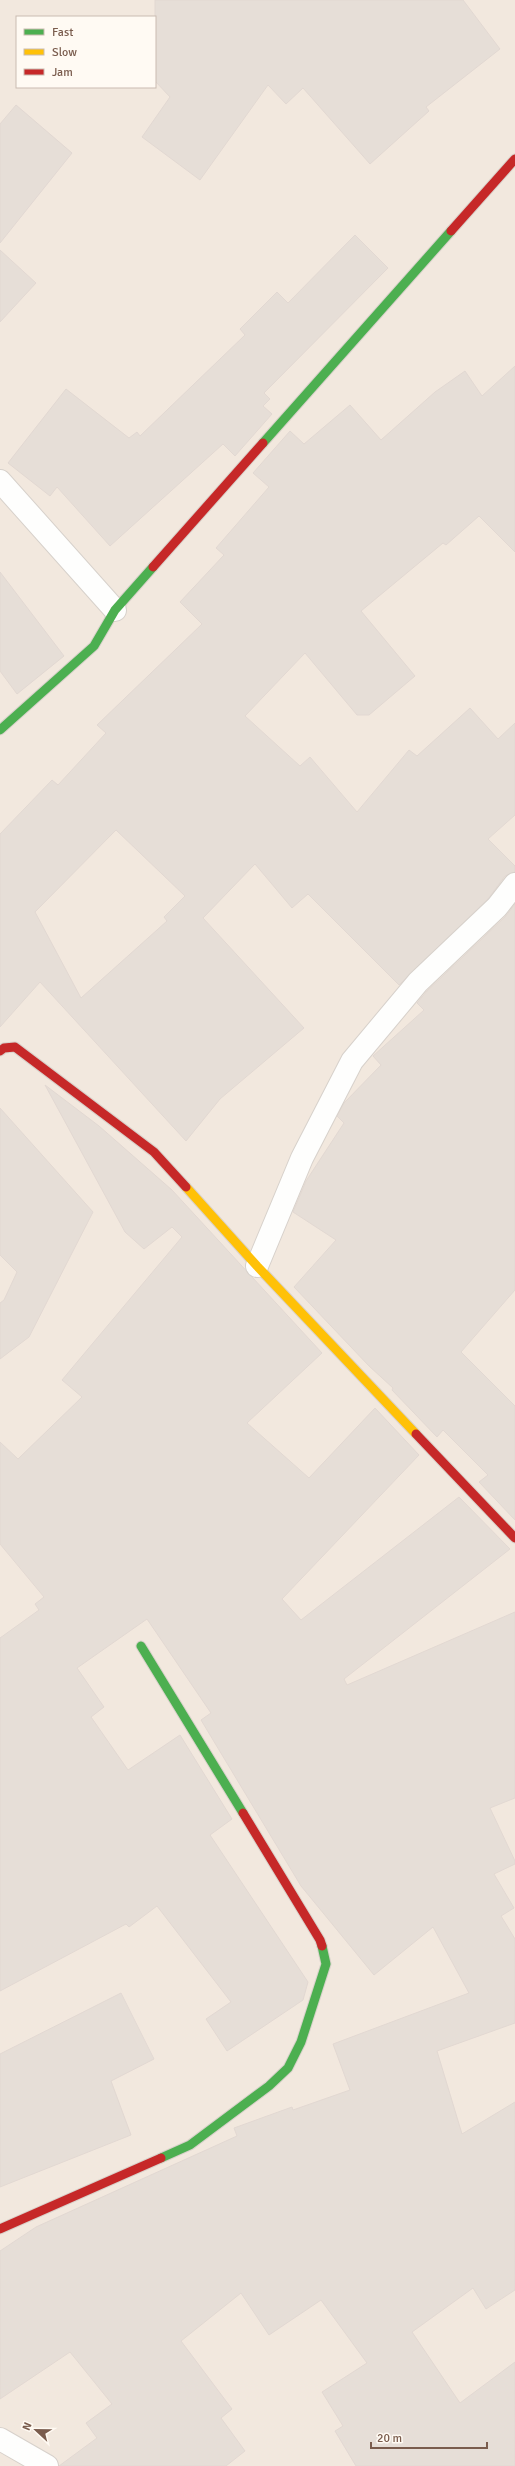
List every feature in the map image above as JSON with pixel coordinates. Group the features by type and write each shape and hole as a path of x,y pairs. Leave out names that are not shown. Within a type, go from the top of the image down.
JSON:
{"street":[{"path":"0,730 94,646 115,610 515,159"},
{"path":"0,481 115,610"},
{"path":"257,1266 302,1158 352,1061 418,982 497,907 515,884"},
{"path":"0,1051 4,1048 15,1048 154,1152 257,1266 515,1538"},
{"path":"0,2229 190,2144 269,2086 288,2068 301,2042 315,2004 326,1964 320,1940 141,1646"},
{"path":"0,2440 47,2466"}],"shaded area":[{"path":"0,0 515,0 515,2466 0,2466"}],"building":[{"path":"155,0 463,0 500,49 426,107 429,111 370,164 303,88 286,104 268,85 200,180 142,137 170,97 156,82"},
{"path":"16,105 72,153 0,243 0,124"},
{"path":"355,235 388,268 264,393 270,399 263,406 272,414 235,456 223,444 110,546 57,487 50,496 8,463 66,389 129,438 137,432 140,436 245,335 240,329 277,292 288,303"},
{"path":"0,250 36,283 0,322"},
{"path":"515,366 515,552 479,516 446,545 443,543 361,611 415,676 369,715 357,715 305,653 245,716 300,766 310,757 357,812 409,750 417,756 470,708 498,739 515,723 515,815 488,839 515,866 515,872 505,876 488,899 399,985 308,894 292,908 255,864 203,918 304,1028 220,1099 186,1141 40,982 0,1027 0,834 52,780 58,785 106,733 97,725 202,624 180,602 224,555 216,548 269,487 253,473 290,431 304,444 350,405 381,440 435,392 465,371 482,396","holes":["116,830 185,896 164,917 167,921 81,998 35,912"]},
{"path":"0,572 64,656 17,694 0,671"},
{"path":"515,904 515,1290 461,1352 515,1406 515,1520 479,1482 488,1475 443,1430 437,1437 392,1390 393,1388 369,1366 294,1287 336,1240 293,1212 306,1181 344,1123 337,1116 344,1103 381,1065 373,1056 424,1010 417,1003 427,991 506,916"},
{"path":"45,1085 99,1126 172,1190 322,1353 247,1423 309,1478 375,1408 419,1455 282,1599 301,1620 459,1497 510,1549 344,1679 347,1685 515,1612 515,1798 490,1808 515,1861 515,1864 494,1874 514,1908 501,1916 515,1939 515,2023 437,2051 462,2134 515,2102 515,2290 486,2309 473,2288 412,2332 460,2403 515,2362 515,2466 356,2466 335,2431 343,2426 322,2392 367,2363 321,2300 269,2335 241,2293 181,2341 232,2409 221,2418 245,2451 226,2466 59,2466 97,2438 86,2423 112,2404 70,2352 0,2399 0,2251 36,2227 237,2136 234,2128 292,2107 293,2110 350,2090 333,2044 469,1993 433,1927 374,1975 301,1886 201,1720 211,1713 147,1619 77,1668 104,1707 91,1717 128,1770 180,1735 232,1819 210,1835 308,1982 303,2000 227,2051 206,2019 231,2002 157,1906 129,1927 126,1924 0,1991 0,1638 39,1610 35,1604 44,1597 0,1544 0,1442 18,1459 82,1397 62,1380 182,1237 172,1227 144,1249 125,1232"},
{"path":"0,1108 93,1212 29,1337 0,1359 0,1303 4,1300 17,1272 0,1255"},
{"path":"121,1993 154,2059 111,2081 131,2135 0,2187 0,2054"}],"traffic: fast":[{"path":"263,443 451,231"},
{"path":"0,730 94,646 115,610 153,567"},
{"path":"141,1646 243,1813"},
{"path":"161,2158 190,2145 269,2086 288,2068 301,2042 326,1964 322,1946"}],"traffic: slow":[{"path":"186,1187 257,1266 416,1434"}],"traffic: jam":[{"path":"451,231 515,159"},
{"path":"153,567 263,443"},
{"path":"0,1051 4,1048 15,1047 154,1152 186,1187"},
{"path":"416,1434 515,1538"},
{"path":"243,1813 320,1940 322,1946"},
{"path":"0,2229 161,2158"}]}
